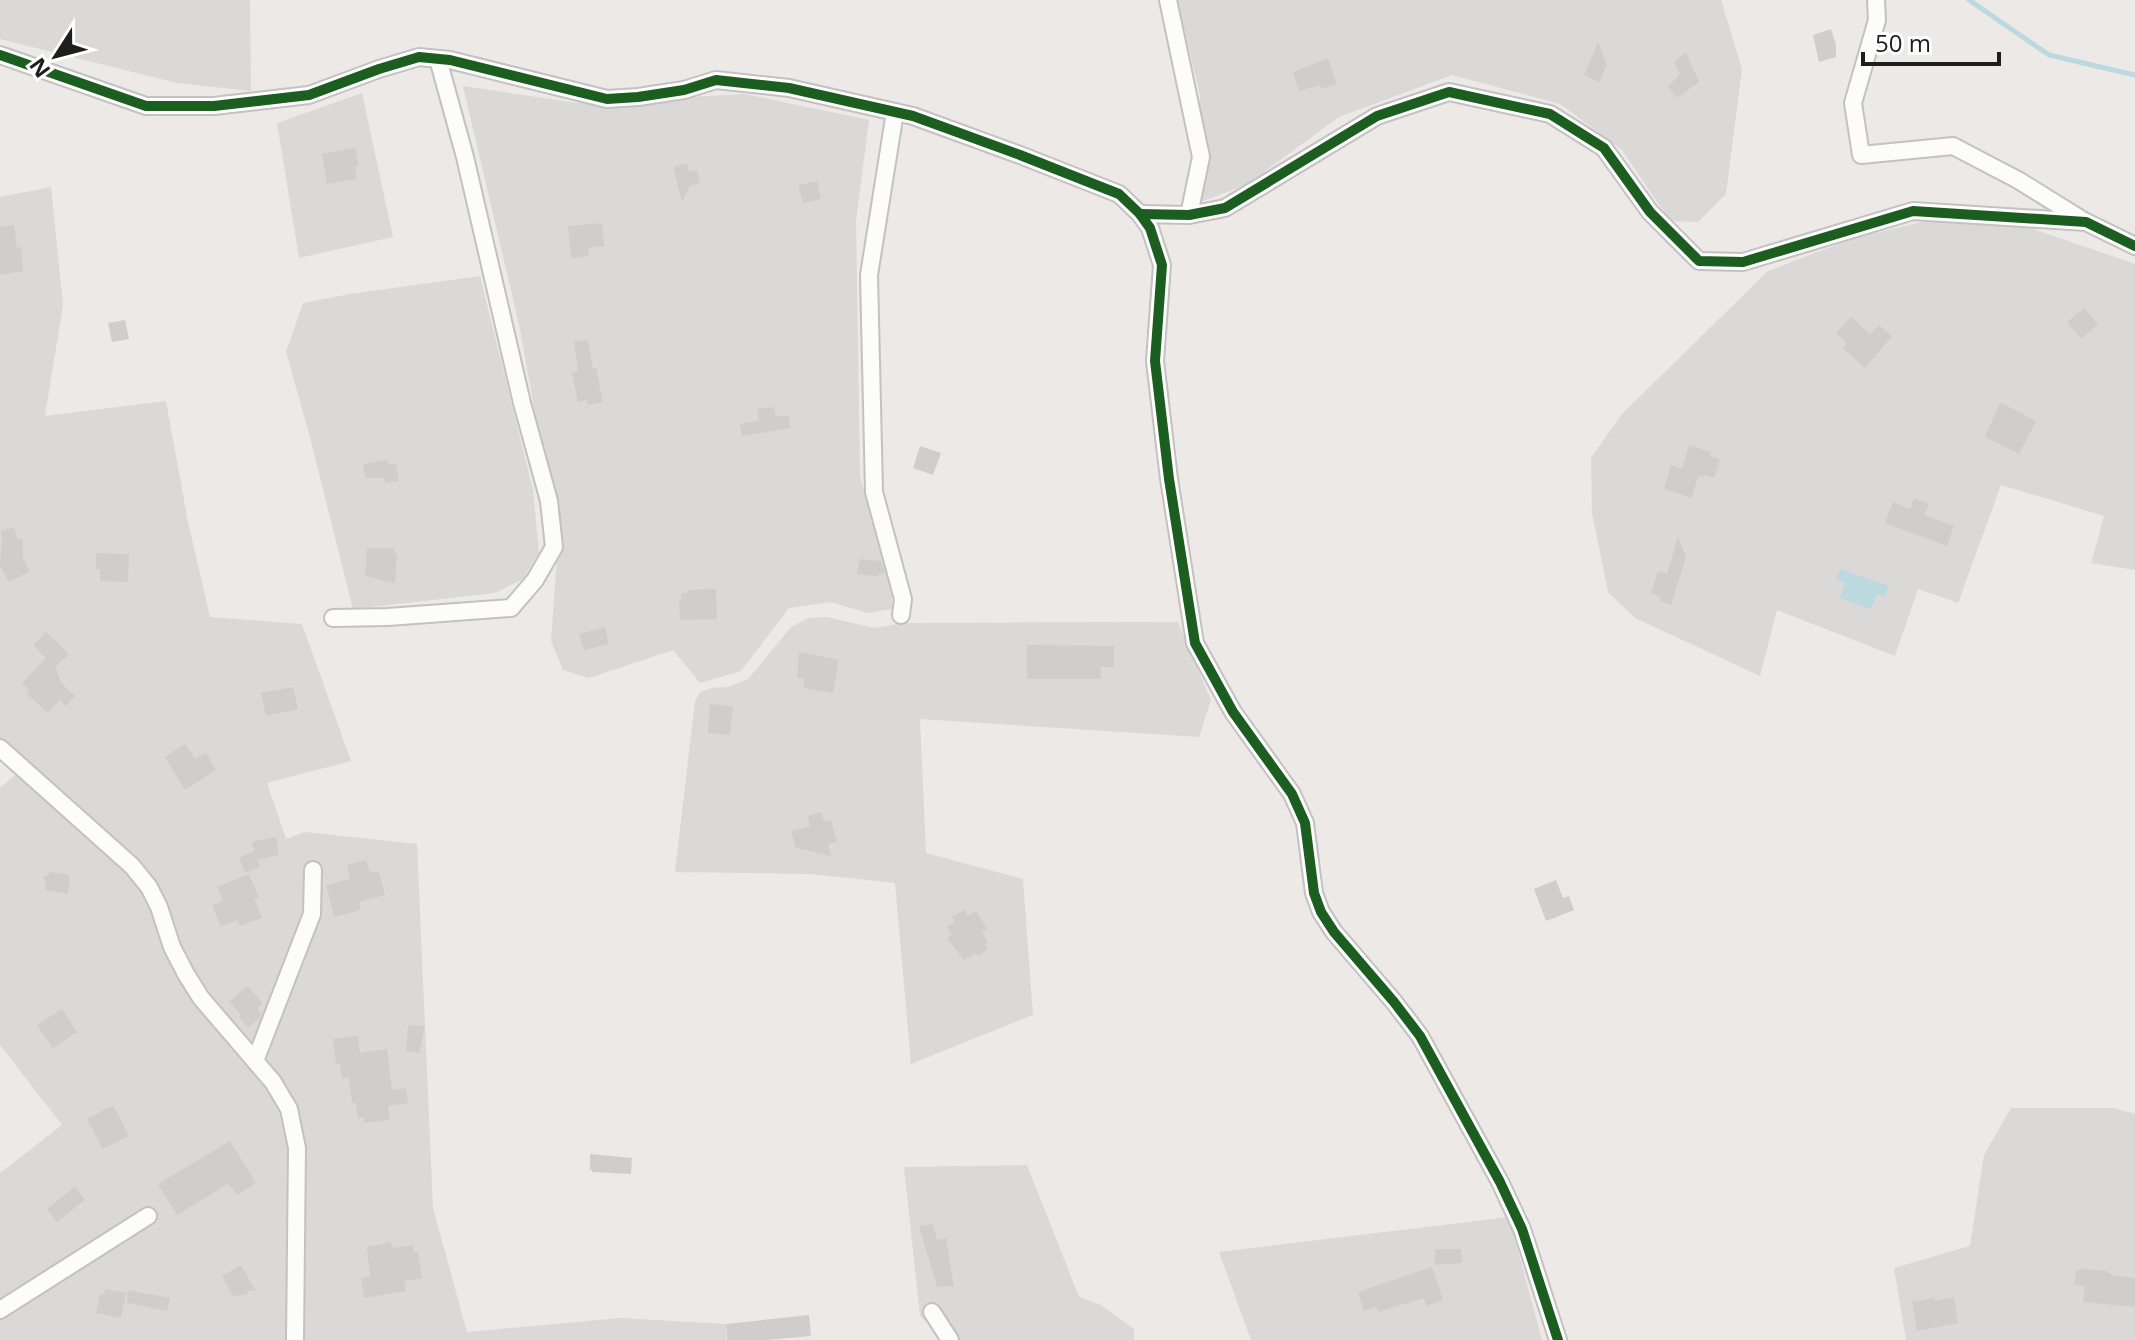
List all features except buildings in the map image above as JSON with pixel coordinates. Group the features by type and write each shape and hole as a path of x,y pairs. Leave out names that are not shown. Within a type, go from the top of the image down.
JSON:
{"street":[{"path":"1168,0 1201,157 1189,215"},
{"path":"1876,0 1877,20 1853,103 1861,155 1953,146 2018,180 2086,222 2135,246"},
{"path":"0,55 146,106 214,106 309,95 419,57 607,99 684,90 716,80 789,88 913,116 1119,194 1150,228 1162,265 1155,361 1169,479 1195,643 1233,712 1292,794 1305,823 1314,893 1321,912 1420,1036 1500,1182 1522,1229 1558,1340"},
{"path":"333,618 511,608 535,580 554,547 549,501 438,59"},
{"path":"1140,214 1189,215 1225,208 1377,116 1449,92 1550,114 1604,148 1650,212 1699,261 1743,262 1913,211 2086,222"},
{"path":"895,112 869,275 874,492 903,599 901,615"},
{"path":"0,748 139,874 149,887 172,947 201,998 273,1082 289,1109 297,1148 295,1340"},
{"path":"255,1061 312,914 313,870"},
{"path":"0,1310 148,1216"},
{"path":"932,1312 950,1340"}],"shaded area":[{"path":"0,0 250,0 251,91 177,83 0,39"},
{"path":"1177,0 1721,0 1742,69 1726,194 1698,222 1670,221 1622,150 1560,104 1452,75 1339,117 1246,185 1200,202 1200,95"},
{"path":"463,86 577,103 745,94 869,120 856,221 860,477 892,578 892,609 867,613 831,602 789,608 741,671 700,683 673,650 589,678 563,670 551,641 558,542 520,329"},
{"path":"362,93 393,237 299,258 277,123"},
{"path":"51,187 63,305 45,416 166,401 188,522 210,617 302,624 351,761 267,783 286,839 305,832 417,844 433,1208 467,1332 620,1318 726,1324 726,1340 0,1340 0,1173 62,1125 0,1045 0,788 20,771 0,742 0,197"},
{"path":"1947,216 2016,223 2135,264 2135,570 2091,563 2104,516 2001,485 1958,603 1918,589 1895,656 1777,610 1760,676 1635,618 1608,592 1592,513 1591,458 1622,414 1768,271 1854,238"},
{"path":"480,276 533,490 539,553 523,579 495,593 353,609 286,352 303,303"},
{"path":"827,617 874,628 904,623 1178,622 1211,700 1199,737 920,719 926,853 1023,879 1033,1015 911,1064 895,883 810,874 675,872 695,701 700,692 728,687 748,679 791,627 809,618"},
{"path":"2011,1108 2113,1108 2135,1114 2135,1340 1906,1340 1894,1268 1970,1246 1984,1155"},
{"path":"1027,1165 1079,1297 1101,1305 1134,1329 1134,1340 946,1340 920,1316 904,1167"},
{"path":"1509,1217 1542,1340 1251,1340 1219,1252"}],"water":[{"path":"1840,569 1889,586 1885,596 1877,594 1871,609 1840,598 1845,583 1836,579"}],"waterway":[{"path":"1969,0 2049,55 2135,75"}],"cycle path":[{"path":"0,55 146,106 214,106 309,95 419,57 450,60 607,99 684,90 716,80 789,88 913,116 1119,194 1150,228 1162,265 1155,361 1169,479 1195,643 1233,712 1292,794 1305,823 1314,893 1321,912 1420,1036 1500,1182 1522,1229 1558,1340"},
{"path":"1140,214 1189,215 1225,208 1377,116 1449,92 1550,114 1604,148 1650,212 1699,261 1743,262 1913,211 2086,222 2135,246"}]}
